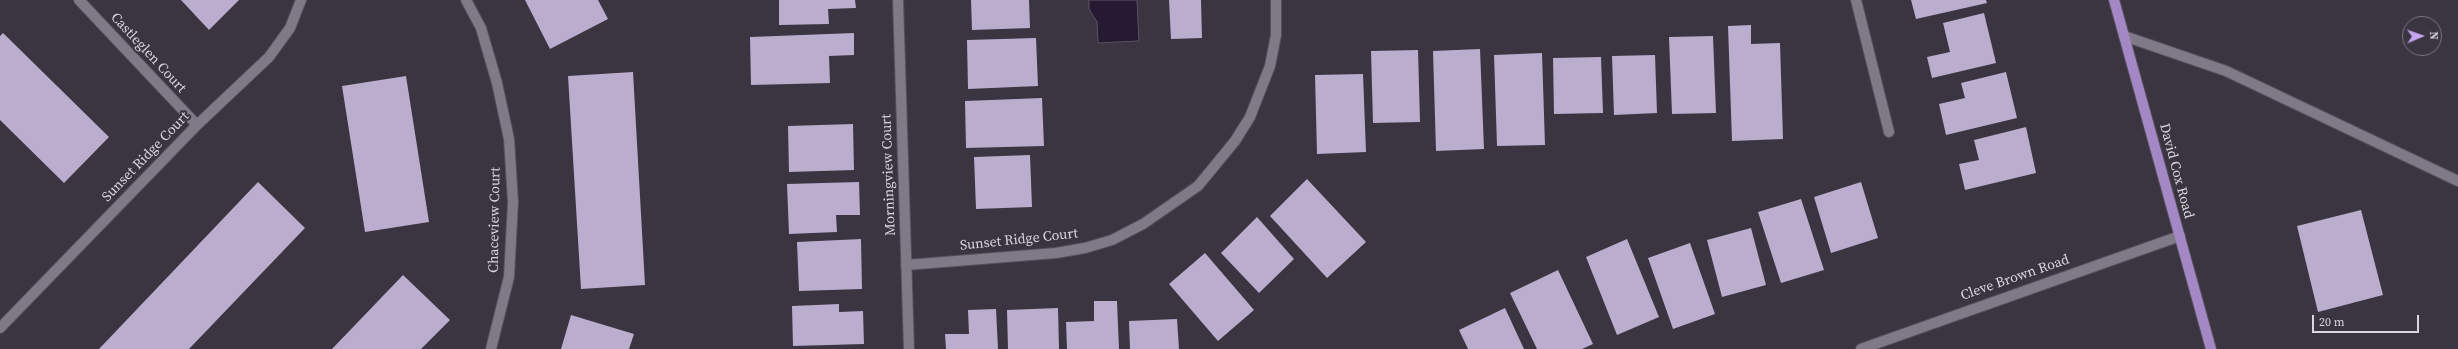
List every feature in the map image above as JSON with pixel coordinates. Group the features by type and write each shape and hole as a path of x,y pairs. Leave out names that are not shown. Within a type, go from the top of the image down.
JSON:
{"main road":[{"name":"David Cox Road","path":"2114,0 2211,349"}],"street":[{"name":"Castleglen Court","path":"79,0 197,125"},
{"name":"Sunset Ridge Court","path":"0,328 197,125 269,57 290,28 301,0"},
{"name":"Chaceview Court","path":"466,0 481,28 497,83 509,139 513,202 509,278 491,349"},
{"name":"Morningview Court","path":"898,0 908,349"},
{"name":"Sunset Ridge Court","path":"906,265 1056,252 1085,248 1112,240 1143,224 1198,186 1235,140 1256,102 1270,66 1276,35 1276,0"},
{"path":"1856,0 1889,132"},
{"path":"2124,36 2226,71 2458,182"},
{"name":"Cleve Brown Road","path":"1861,349 2180,236"}],"shaded area":[{"path":"1089,0 1137,0 1139,41 1098,43 1097,22 1089,9"}],"building":[{"path":"181,0 239,0 209,30"},
{"path":"525,0 598,0 608,19 550,49"},
{"path":"779,0 855,0 856,8 828,9 829,24 779,25"},
{"path":"971,0 1029,0 1030,28 972,30"},
{"path":"1169,0 1201,0 1202,38 1171,39"},
{"path":"1911,0 1986,0 1987,3 1916,19"},
{"path":"1984,13 1996,63 1932,78 1927,57 1950,52 1943,23"},
{"path":"1751,25 1751,44 1780,43 1783,139 1732,141 1728,26"},
{"path":"3,33 109,137 64,183 0,120 0,36"},
{"path":"854,33 854,55 829,56 830,83 751,85 750,37"},
{"path":"1713,36 1716,113 1672,114 1669,37"},
{"path":"1036,38 1038,86 968,89 967,40"},
{"path":"1480,49 1484,149 1436,151 1433,51"},
{"path":"1418,50 1420,122 1373,123 1371,51"},
{"path":"1542,53 1545,145 1497,146 1494,55"},
{"path":"1655,55 1657,113 1614,115 1612,56"},
{"path":"1601,57 1603,113 1554,114 1553,58"},
{"path":"633,72 645,285 581,289 568,76"},
{"path":"2006,72 2017,118 1946,135 1939,104 1965,98 1961,83"},
{"path":"1363,74 1366,152 1317,154 1315,75"},
{"path":"406,76 429,222 365,232 342,86"},
{"path":"1042,98 1044,146 966,148 965,101"},
{"path":"853,124 854,170 789,172 788,126"},
{"path":"2026,127 2036,173 1965,190 1959,164 1979,160 1974,140"},
{"path":"1030,155 1032,207 976,209 974,157"},
{"path":"1307,179 1366,242 1327,278 1270,216"},
{"path":"258,182 305,228 189,349 99,349"},
{"path":"859,182 860,215 836,215 837,232 789,234 787,184"},
{"path":"1861,182 1878,238 1831,253 1814,197"},
{"path":"1801,199 1824,270 1781,283 1758,212"},
{"path":"2361,210 2383,295 2318,312 2297,226"},
{"path":"1257,217 1294,259 1259,293 1221,253"},
{"path":"1751,228 1766,285 1722,297 1707,240"},
{"path":"861,239 862,289 799,291 797,242"},
{"path":"1627,239 1659,317 1617,335 1586,257"},
{"path":"1690,243 1715,314 1673,329 1648,258"},
{"path":"1205,253 1254,310 1218,341 1169,284"},
{"path":"1558,270 1593,344 1582,349 1537,349 1510,293"},
{"path":"403,275 450,320 421,349 332,349"},
{"path":"1094,301 1117,301 1119,349 1067,349 1066,322 1094,321"},
{"path":"839,304 839,312 863,311 864,344 793,346 792,306"},
{"path":"1058,308 1059,349 1008,349 1007,310"},
{"path":"1505,308 1524,349 1468,349 1459,330"},
{"path":"996,309 998,349 946,349 945,334 969,334 968,310"},
{"path":"571,315 634,334 629,349 561,349"},
{"path":"1177,319 1179,349 1130,349 1129,321"}]}
